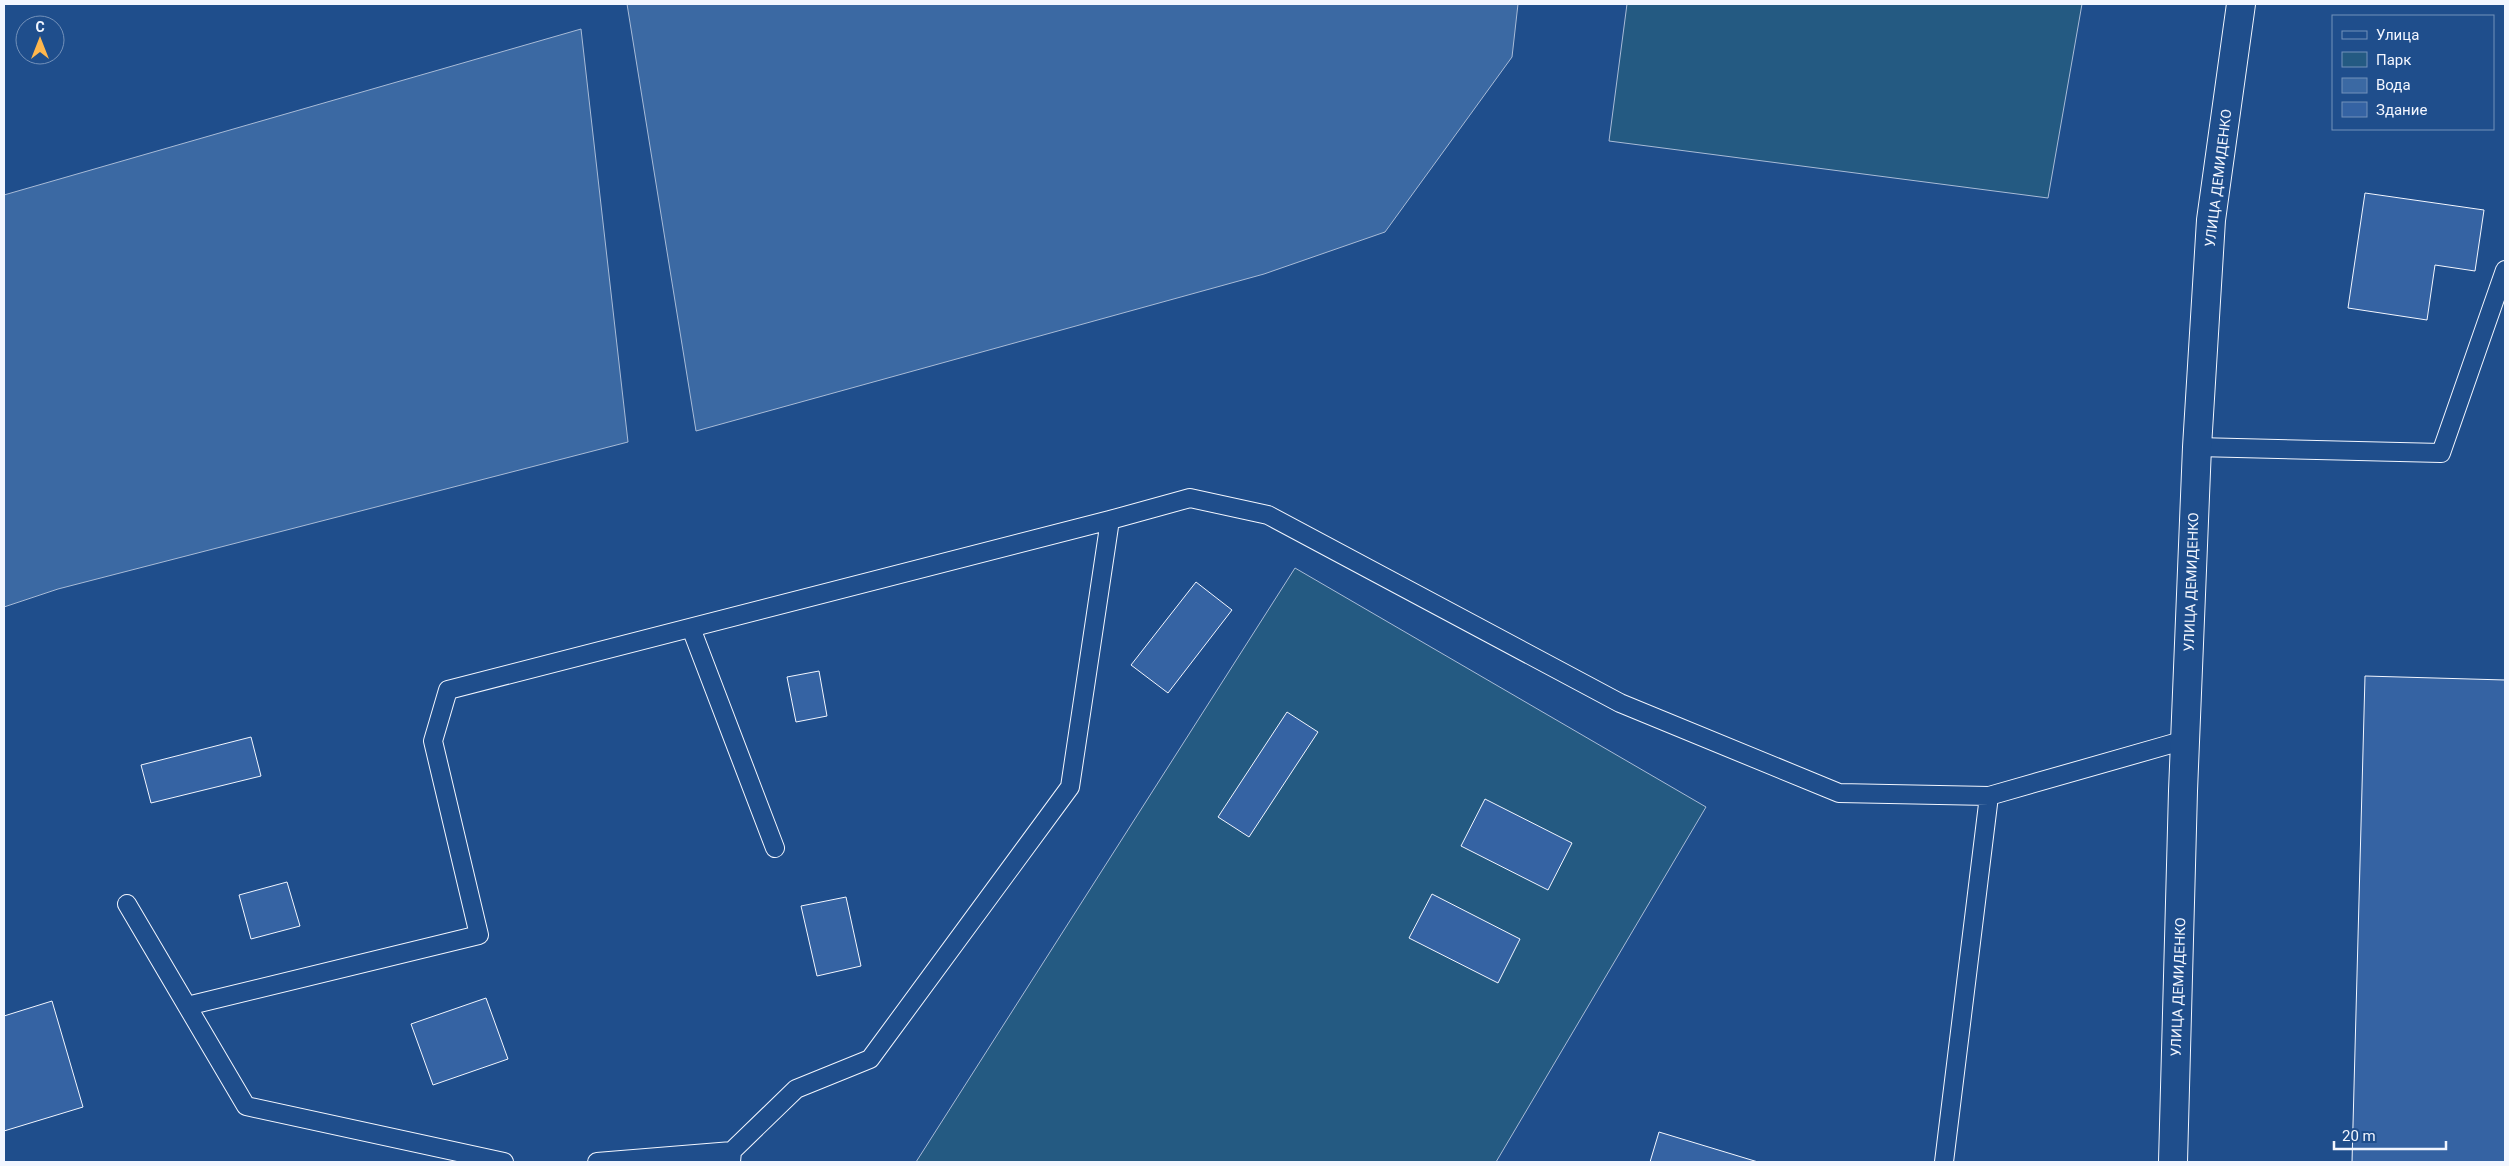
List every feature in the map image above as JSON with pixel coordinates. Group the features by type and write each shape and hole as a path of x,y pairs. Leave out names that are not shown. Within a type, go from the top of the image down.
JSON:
{"main road":[{"name":"УЛИЦА ДЕМИДЕНКО","path":"2173,1162 2185,740 2197,447 2211,220 2241,4"}],"lane":[{"path":"2197,447 2441,453 2505,270"},
{"path":"187,1006 479,935 433,741 448,690 1190,498 1268,515 1620,703 1839,793 1989,796 2185,740"},
{"path":"597,1162 731,1157 796,1089 870,1059 1070,787 1110,520"},
{"path":"691,628 775,848"},
{"path":"1944,1162 1989,796"},
{"path":"128,904 246,1106 504,1162"}],"green space":[{"path":"1627,4 2082,4 2048,198 1609,141"},
{"path":"1295,568 1706,807 1496,1162 916,1162"}],"water":[{"path":"627,4 1518,4 1512,57 1385,232 1264,274 696,431"},
{"path":"581,29 628,442 58,589 4,607 4,195"}],"building":[{"path":"2365,193 2484,210 2475,271 2435,265 2427,320 2348,308"},
{"path":"1196,582 1232,610 1168,693 1131,665"},
{"path":"819,671 827,716 796,722 787,677"},
{"path":"2365,676 2505,680 2505,1162 2352,1162"},
{"path":"1287,712 1318,732 1249,837 1218,817"},
{"path":"251,737 261,776 151,803 141,765"},
{"path":"1485,799 1572,843 1548,890 1461,846"},
{"path":"287,882 300,926 251,939 239,895"},
{"path":"1432,894 1520,939 1498,983 1409,938"},
{"path":"846,897 861,966 817,976 801,906"},
{"path":"486,998 508,1059 433,1085 411,1024"},
{"path":"52,1001 83,1107 4,1131 4,1016"},
{"path":"1659,1132 1758,1162 1650,1162"}]}
